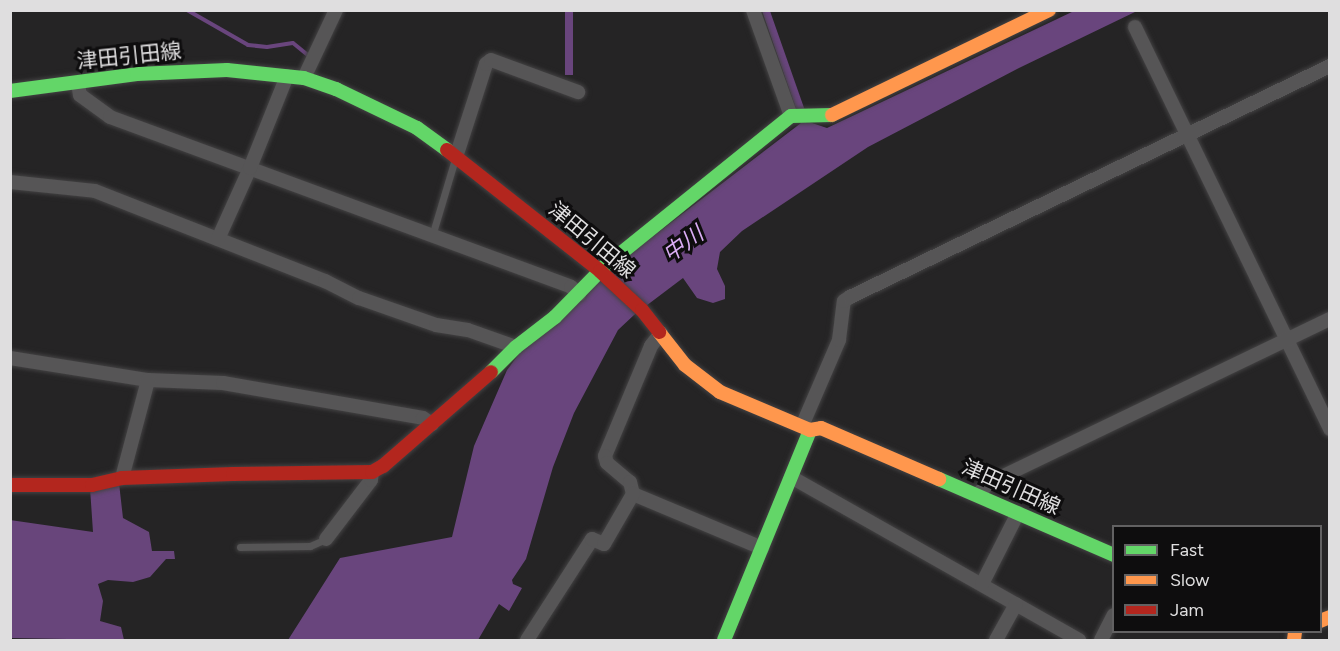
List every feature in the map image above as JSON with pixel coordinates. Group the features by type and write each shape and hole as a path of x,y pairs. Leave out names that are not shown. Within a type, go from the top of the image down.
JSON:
{"street":[{"path":"304,78 336,10"},
{"path":"753,10 791,116"},
{"path":"10,485 92,484 122,478 372,472 383,466 432,424 602,273 791,116 823,117 839,114 1049,10"},
{"path":"1135,27 1329,429"},
{"path":"456,157 486,64 491,60 578,92"},
{"path":"724,640 790,477 838,340 844,302 850,297 1329,66"},
{"name":"津田引田線","path":"10,91 180,70 227,70 304,78 336,89 417,128 456,157 602,273 642,310 685,365 720,392 806,428 821,428 978,494 1112,555"},
{"path":"218,239 250,168 286,76"},
{"path":"78,83 80,95 110,117 571,287 579,294"},
{"path":"10,182 95,191 325,281 359,298 436,325 468,330 516,347"},
{"path":"978,494 989,483 1329,319"},
{"path":"527,640 592,539 604,544 633,494 630,482 607,463 604,456 651,346 661,333"},
{"path":"10,358 148,380 223,383 423,418 432,424"},
{"path":"122,478 148,380"},
{"path":"326,539 371,480 372,472"},
{"path":"790,477 1079,640"},
{"path":"633,494 762,548"},
{"path":"982,584 1018,513"},
{"path":"996,640 1016,604"},
{"path":"1101,640 1112,617"}],"lane":[{"path":"432,236 456,157"},
{"path":"240,547 310,546 326,539"}],"shaded area":[{"path":"119,483 123,518 149,532 152,551 174,551 175,559 166,559 150,577 133,582 108,580 98,584 103,601 100,621 121,627 124,640 11,638 10,520 93,532 90,488"}],"water":[{"path":"565,11 573,11 573,75 565,75"},
{"name":"中川","path":"762,11 770,11 809,122 827,128 1074,11 1137,11 1019,68 868,147 742,231 720,252 717,269 725,286 725,299 713,303 697,298 683,278 618,330 574,413 553,467 526,559 512,580 513,584 522,588 509,611 499,604 478,640 288,640 340,558 452,537 474,446 507,370 524,347 613,267 801,123"}],"waterway":[{"path":"187,10 248,45 267,47 293,43 308,55"}],"traffic: fast":[{"path":"10,91 137,74 227,70 304,78 336,89 417,128 447,150"},
{"path":"491,372 516,347 555,317 605,266 791,116 832,115"},
{"path":"724,640 810,430"},
{"path":"939,479 1112,554"}],"traffic: slow":[{"path":"832,115 1049,10"},
{"path":"659,332 685,365 720,392 810,430 821,428 939,479"},
{"path":"1322,620 1330,617"},
{"path":"1294,640 1295,633"}],"traffic: jam":[{"path":"447,150 600,271 642,310 659,332"},
{"path":"10,485 92,485 122,478 233,474 372,472 383,466 491,372"}]}
